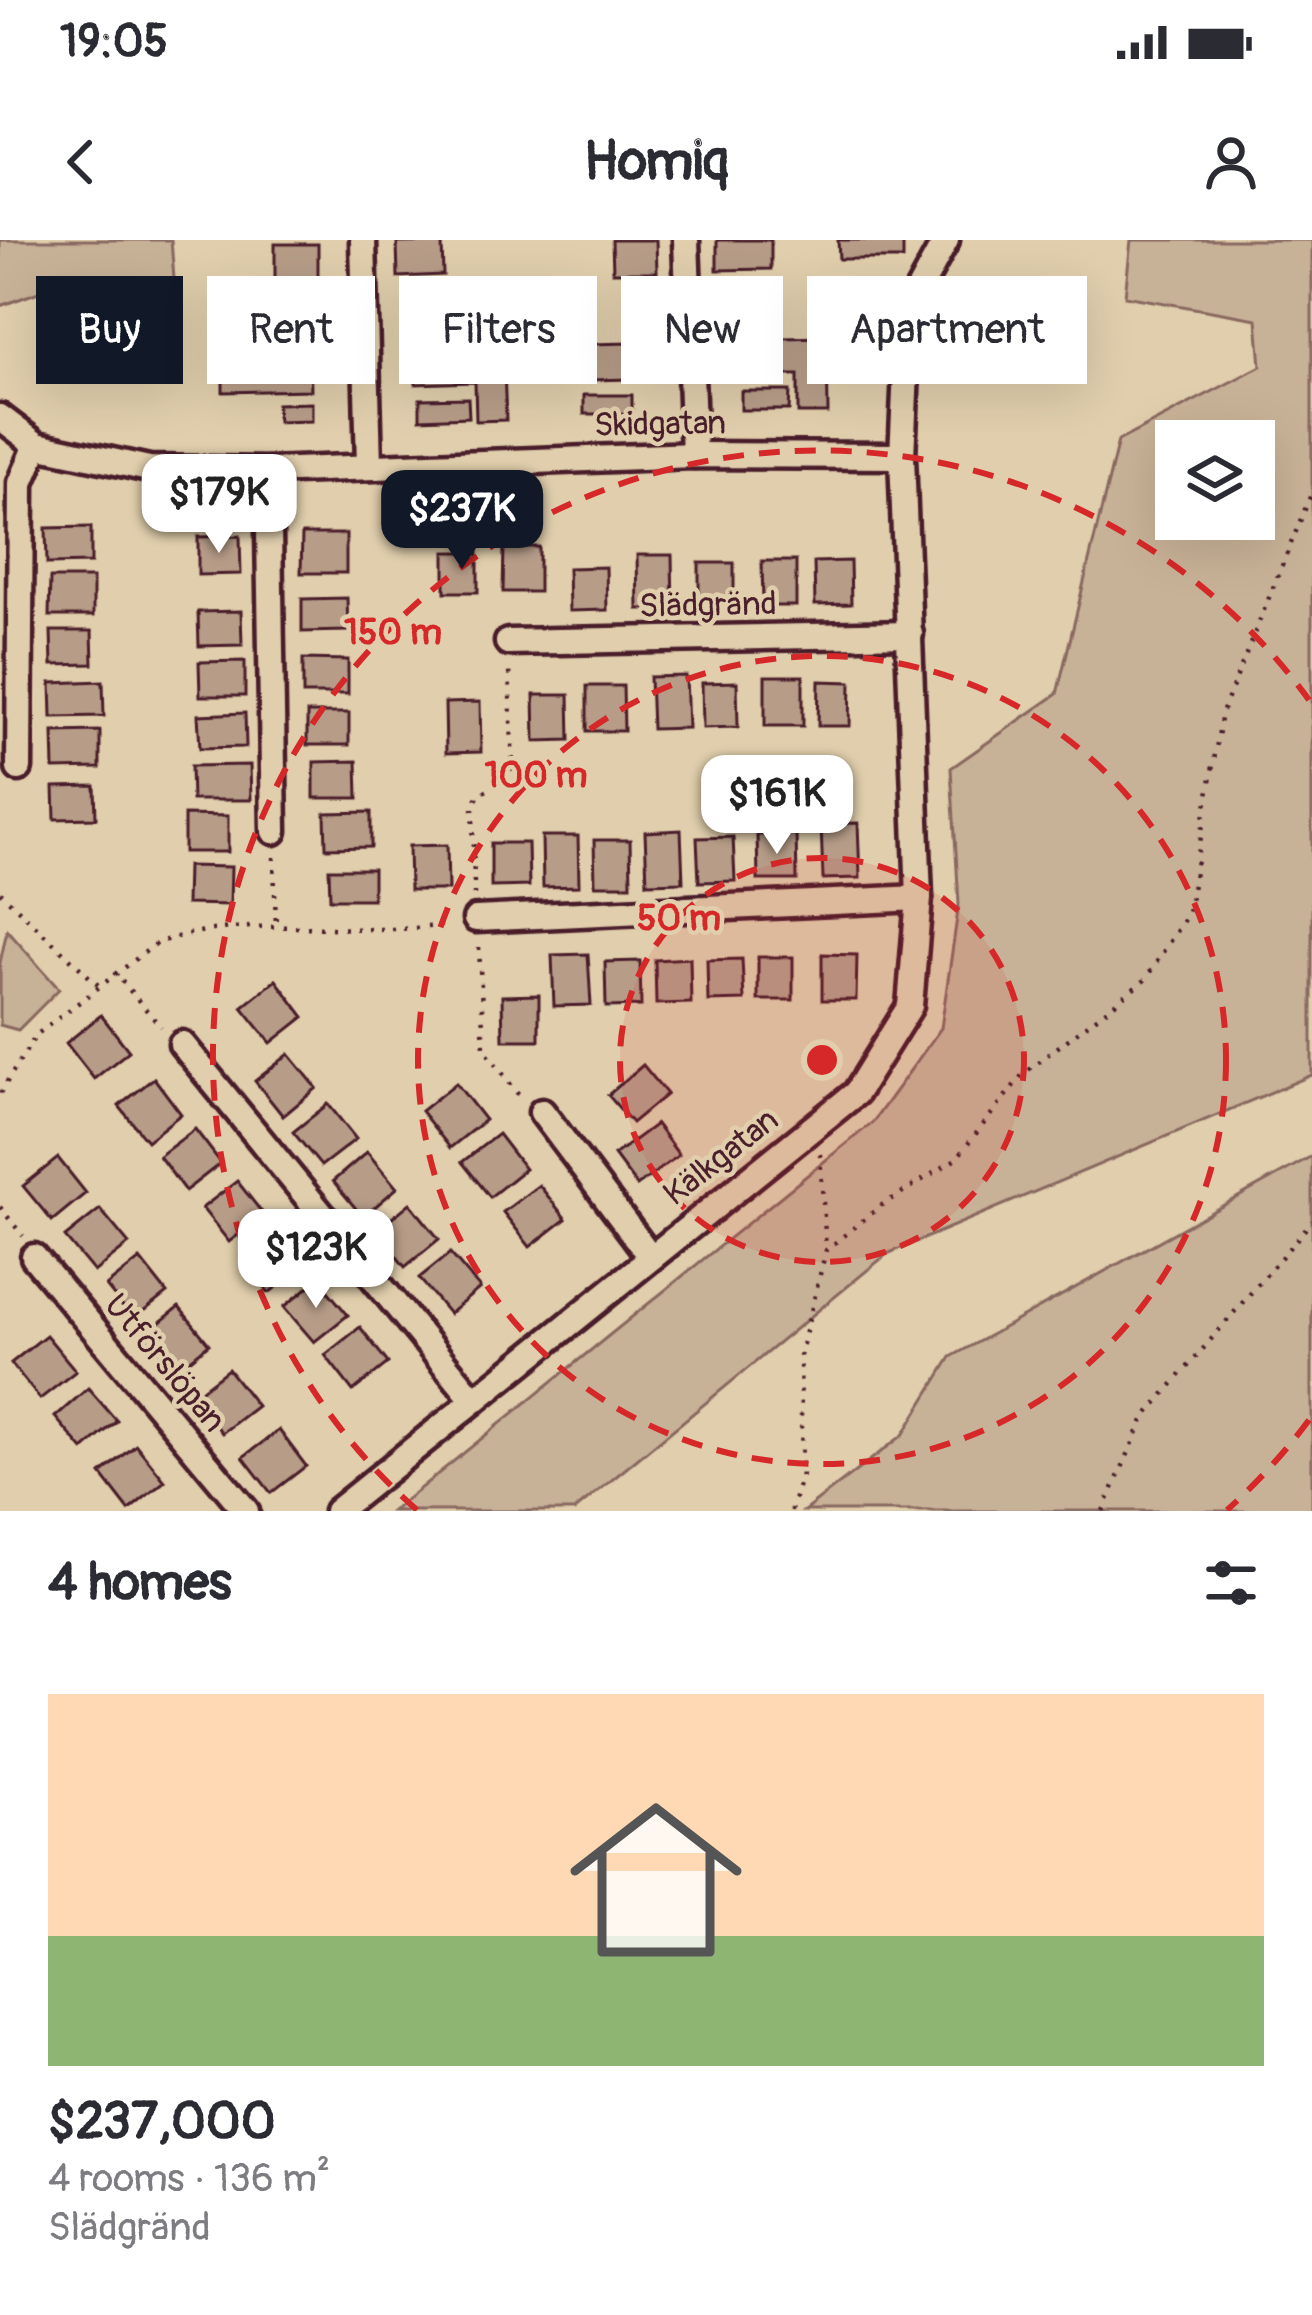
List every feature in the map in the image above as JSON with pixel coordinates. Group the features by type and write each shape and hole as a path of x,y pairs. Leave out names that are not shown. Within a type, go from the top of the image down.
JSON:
{"street":[{"path":"363,240 369,465"},
{"path":"686,240 694,455"},
{"name":"Kälkgatan","path":"337,1511 649,1255 856,1093 910,1006 919,898 902,456 909,308 946,240"},
{"name":"Skidgatan","path":"0,417 38,445 149,470 268,471 694,455 902,456"},
{"path":"19,768 20,483 38,445"},
{"path":"268,471 274,831"},
{"name":"Slädgränd","path":"508,642 910,634"},
{"path":"476,919 919,898"},
{"path":"182,1044 473,1399"},
{"path":"542,1112 649,1255"},
{"name":"Utförslöpan","path":"34,1257 246,1511"}],"path":[{"path":"826,1250 882,1205 956,1159 1023,1074 1145,980 1167,947 1188,914 1222,713 1312,492"},
{"path":"508,642 513,768 508,780 478,794 473,807 484,1048 514,1093 542,1112"},
{"path":"274,831 276,929"},
{"path":"0,892 98,986"},
{"path":"0,1093 36,1035 114,972 178,935 442,926 476,919"},
{"path":"114,972 182,1044"},
{"path":"791,1511 802,1474 800,1356 826,1250 818,1123"},
{"path":"0,1207 34,1257"},
{"path":"1103,1511 1144,1418 1312,1221"}],"shaded area":[{"path":"0,240 171,240 174,276 36,276 36,293 0,306"},
{"path":"1131,240 1312,240 1312,1075 887,1254 574,1511 392,1511 873,1122 941,1028 959,904 951,768 1057,694 1118,441 1155,422 1155,540 1275,540 1275,420 1158,420 1261,366 1257,319 1125,296"},
{"path":"7,930 59,989 18,1030 0,1025 0,963"},
{"path":"1312,1156 1312,1511 804,1511 903,1435 951,1357"}],"building":[{"path":"612,240 656,240 657,272 613,272"},
{"path":"717,240 771,240 771,269 717,270"},
{"path":"838,240 903,240 903,259 839,259"},
{"path":"442,242 443,275 398,277 397,243"},
{"path":"275,244 318,244 318,276 275,276"},
{"path":"807,337 807,384 828,384 828,413 798,413 798,375 783,375 783,338"},
{"path":"621,343 621,379 597,380 597,344"},
{"path":"223,384 311,384 311,390 223,392"},
{"path":"475,384 505,384 506,420 476,421"},
{"path":"741,391 790,391 789,410 741,410"},
{"path":"584,395 632,395 632,414 584,414"},
{"path":"468,398 469,417 420,419 420,399"},
{"path":"312,403 312,421 278,422 277,404"},
{"path":"91,527 91,563 47,564 46,528"},
{"path":"302,534 346,534 346,573 301,573"},
{"path":"240,536 241,574 198,575 198,537"},
{"path":"504,547 539,547 539,592 503,592"},
{"path":"445,552 478,552 478,592 445,592"},
{"path":"637,555 672,555 673,609 638,609"},
{"path":"762,561 796,561 796,606 763,606"},
{"path":"850,561 851,604 815,605 814,562"},
{"path":"699,563 734,563 734,607 699,607"},
{"path":"606,567 607,610 569,611 568,568"},
{"path":"50,578 93,578 93,616 49,616"},
{"path":"347,598 348,631 302,632 302,599"},
{"path":"241,611 242,645 199,646 198,612"},
{"path":"51,631 92,631 93,664 52,665"},
{"path":"303,659 348,660 348,694 303,694"},
{"path":"245,661 245,696 200,696 199,662"},
{"path":"686,676 688,728 652,729 650,677"},
{"path":"765,676 803,676 803,726 765,726"},
{"path":"103,681 104,716 52,717 51,683"},
{"path":"819,681 851,682 850,726 818,726"},
{"path":"737,682 738,727 703,728 702,683"},
{"path":"587,686 623,686 624,731 587,731"},
{"path":"534,695 569,695 570,740 535,741"},
{"path":"480,702 481,752 446,753 445,703"},
{"path":"245,713 246,747 200,748 198,715"},
{"path":"307,713 349,713 349,745 307,745"},
{"path":"100,731 100,768 54,769 53,732"},
{"path":"357,761 358,798 314,798 314,762"},
{"path":"250,765 251,800 192,800 191,766"},
{"path":"95,786 96,818 55,819 54,787"},
{"path":"371,812 371,847 326,848 325,813"},
{"path":"184,815 228,816 228,852 184,852"},
{"path":"858,823 860,878 823,879 821,824"},
{"path":"681,830 683,882 647,883 645,832"},
{"path":"796,834 797,880 758,880 757,835"},
{"path":"542,836 578,836 579,886 543,887"},
{"path":"733,837 735,881 699,882 697,838"},
{"path":"594,840 630,840 631,885 595,885"},
{"path":"491,843 528,843 529,886 491,887"},
{"path":"447,845 448,890 410,890 409,846"},
{"path":"187,866 231,867 230,905 186,904"},
{"path":"329,869 373,869 373,899 330,899"},
{"path":"588,954 591,1005 554,1006 552,955"},
{"path":"822,954 857,955 856,1000 822,1000"},
{"path":"758,957 793,957 793,1000 758,1000"},
{"path":"690,958 691,1003 656,1004 655,960"},
{"path":"742,959 744,1000 708,1001 707,960"},
{"path":"640,961 641,1006 606,1007 605,962"},
{"path":"276,980 304,1017 271,1043 242,1007"},
{"path":"539,995 539,1040 503,1040 502,996"},
{"path":"101,1015 129,1051 94,1079 66,1043"},
{"path":"289,1054 317,1088 283,1116 255,1081"},
{"path":"643,1065 667,1094 632,1123 608,1095"},
{"path":"154,1078 181,1114 147,1141 119,1106"},
{"path":"456,1083 485,1120 450,1148 421,1111"},
{"path":"328,1104 356,1139 321,1166 293,1132"},
{"path":"656,1124 679,1155 637,1186 614,1155"},
{"path":"195,1129 221,1163 185,1191 159,1156"},
{"path":"498,1134 525,1169 490,1197 462,1162"},
{"path":"367,1152 397,1188 363,1217 333,1181"},
{"path":"58,1158 86,1193 52,1221 23,1186"},
{"path":"237,1181 264,1215 229,1242 202,1208"},
{"path":"539,1185 566,1219 530,1247 503,1212"},
{"path":"410,1203 439,1239 405,1267 376,1231"},
{"path":"100,1209 129,1244 94,1272 65,1237"},
{"path":"278,1228 306,1264 269,1293 241,1257"},
{"path":"450,1253 480,1288 449,1314 419,1278"},
{"path":"140,1259 167,1293 133,1320 106,1286"},
{"path":"318,1279 348,1315 314,1342 284,1307"},
{"path":"179,1307 209,1344 175,1372 144,1335"},
{"path":"360,1327 388,1363 353,1391 325,1355"},
{"path":"46,1335 76,1371 40,1399 11,1363"},
{"path":"228,1369 257,1406 222,1433 193,1396"},
{"path":"88,1388 117,1421 83,1450 55,1417"},
{"path":"279,1430 306,1466 271,1493 243,1457"},
{"path":"136,1445 165,1481 129,1510 101,1474"}]}
